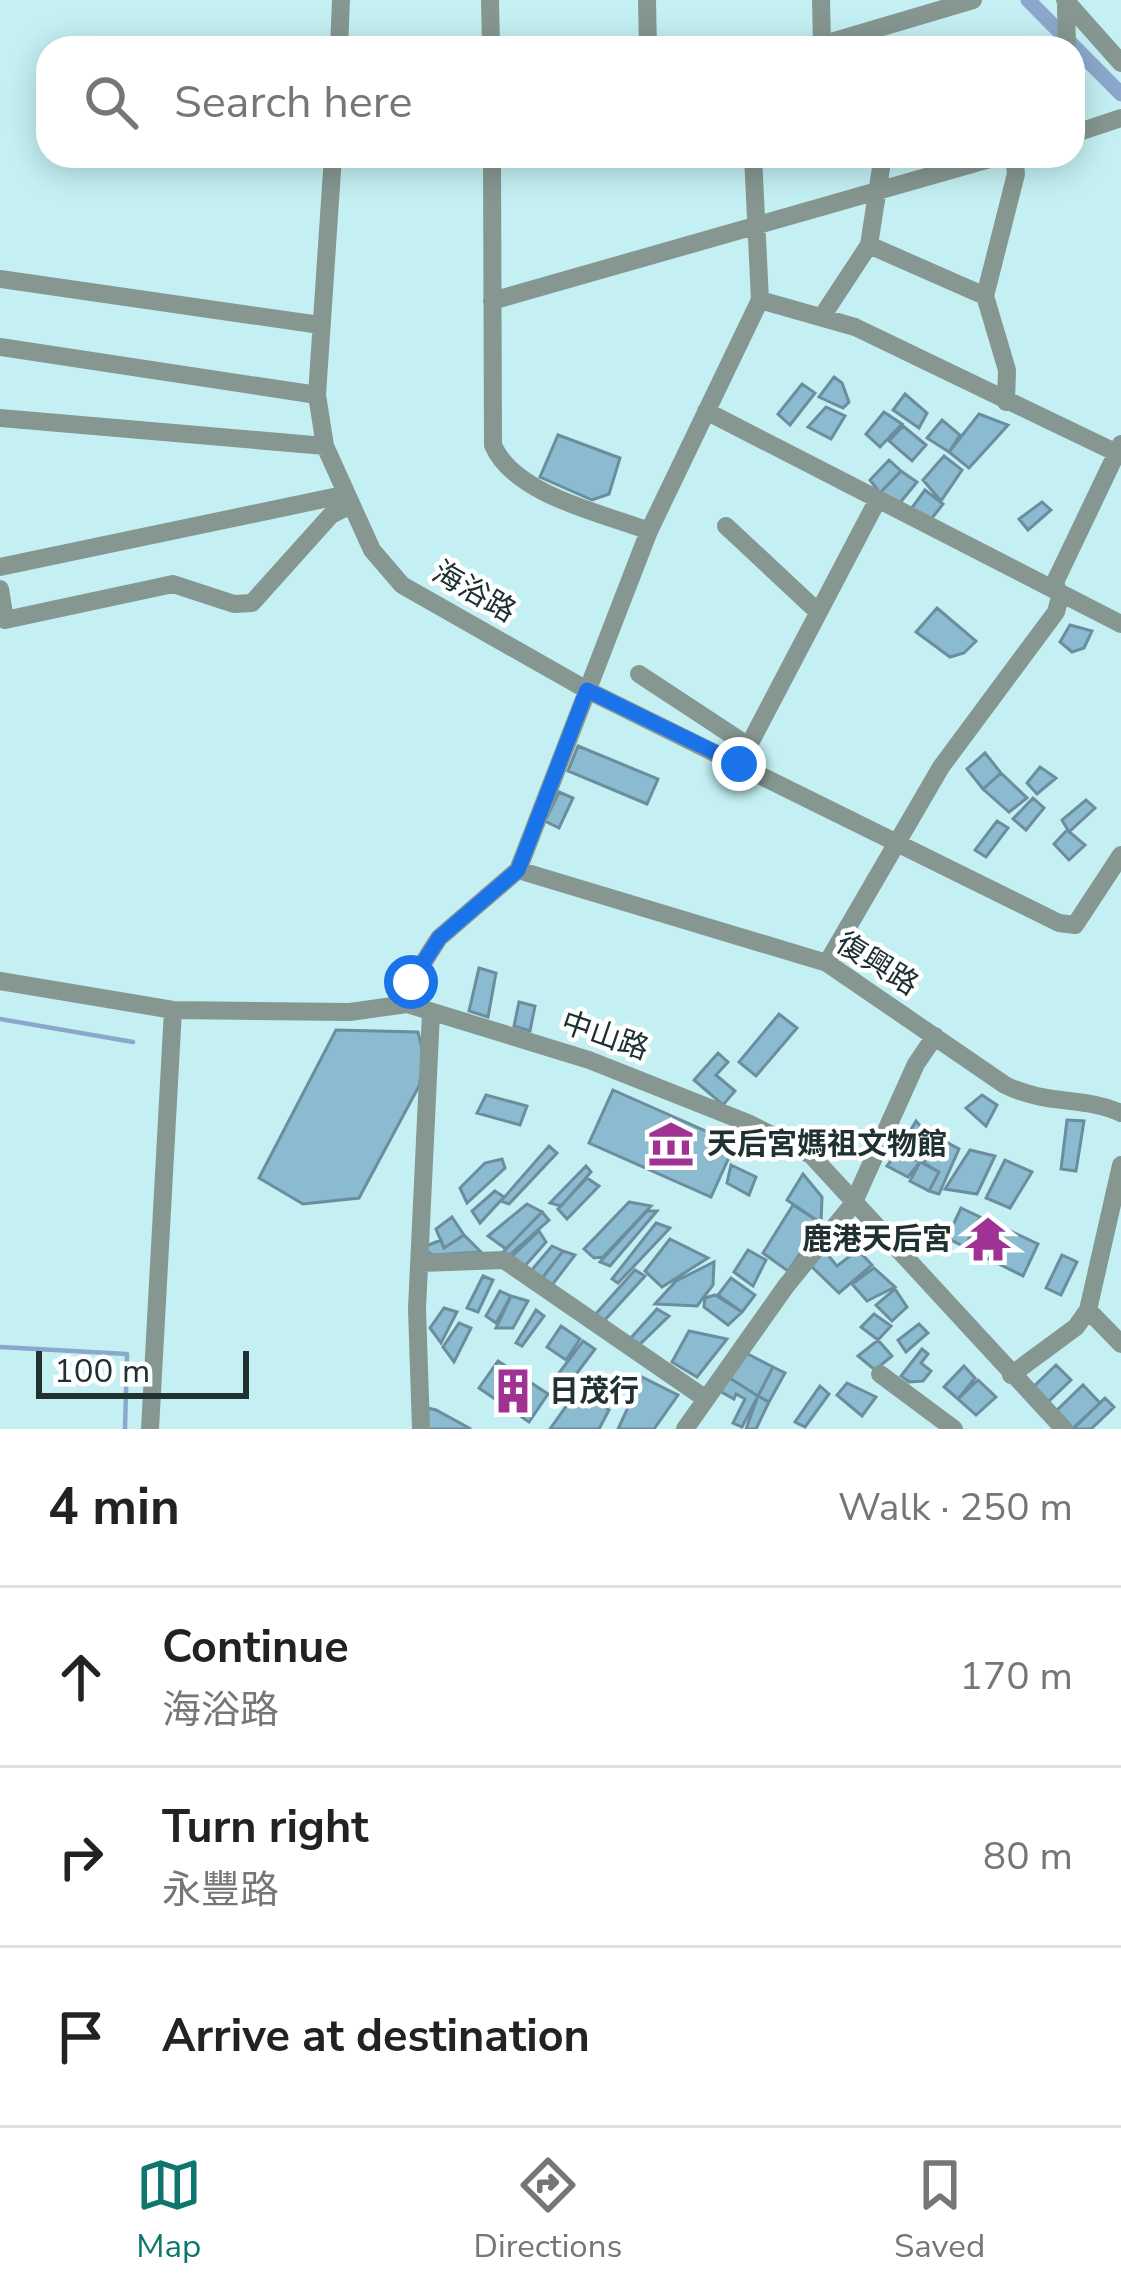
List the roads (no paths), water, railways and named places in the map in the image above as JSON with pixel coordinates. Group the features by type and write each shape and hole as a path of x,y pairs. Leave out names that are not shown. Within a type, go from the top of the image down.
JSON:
{"street":[{"path":"340,36 341,0"},
{"path":"490,0 490,36"},
{"path":"646,0 648,36"},
{"path":"818,36 821,0"},
{"path":"851,36 973,0"},
{"path":"1066,3 1067,36"},
{"path":"1066,3 1121,63"},
{"path":"1085,130 1121,118"},
{"name":"海浴路","path":"332,168 317,395 325,446 372,550 401,585 587,690 1041,915 1075,925 1119,862"},
{"path":"492,168 493,445 500,464 547,491 650,531"},
{"path":"407,1004 411,982 439,938 518,870 650,531 760,300 753,168"},
{"path":"492,301 755,222 879,178 934,168"},
{"path":"1006,402 1007,370 985,296 1015,168"},
{"path":"824,315 869,244 879,178"},
{"path":"869,244 985,296"},
{"path":"0,280 320,326"},
{"path":"760,300 824,315 1119,451 1055,582 1060,597 1035,643 988,697 826,963"},
{"path":"0,347 317,395"},
{"path":"706,411 1060,597 1121,624"},
{"path":"0,418 325,446"},
{"path":"0,567 346,500"},
{"path":"0,589 5,620 173,584 234,604 252,602 346,500"},
{"path":"739,764 818,612 846,569 876,502"},
{"path":"726,526 818,612"},
{"path":"639,674 747,745"},
{"name":"復興路","path":"518,870 826,963 1036,1100 1105,1105 1121,1112"},
{"name":"中山路","path":"0,981 173,1010 350,1012 407,1004 589,1060 748,1123 811,1155 1064,1429"},
{"path":"150,1429 173,1010"},
{"path":"421,1429 416,1363 431,1013"},
{"path":"692,1426 786,1286 853,1204 916,1064 935,1036"},
{"path":"1011,1375 1076,1327 1088,1310 1121,1165"},
{"path":"421,1263 504,1260 706,1399"},
{"path":"1088,1310 1121,1344"},
{"path":"880,1374 954,1429"}],"waterway":[{"path":"1028,0 1064,36"},
{"path":"1085,58 1121,94"},
{"path":"0,1019 133,1042"},
{"path":"0,1347 127,1354 125,1429"}],"place":[{"name":"天后宮媽祖文物館","path":"671,1144"},
{"name":"鹿港天后宮","path":"988,1239"},
{"name":"日茂行","path":"513,1391"}]}
